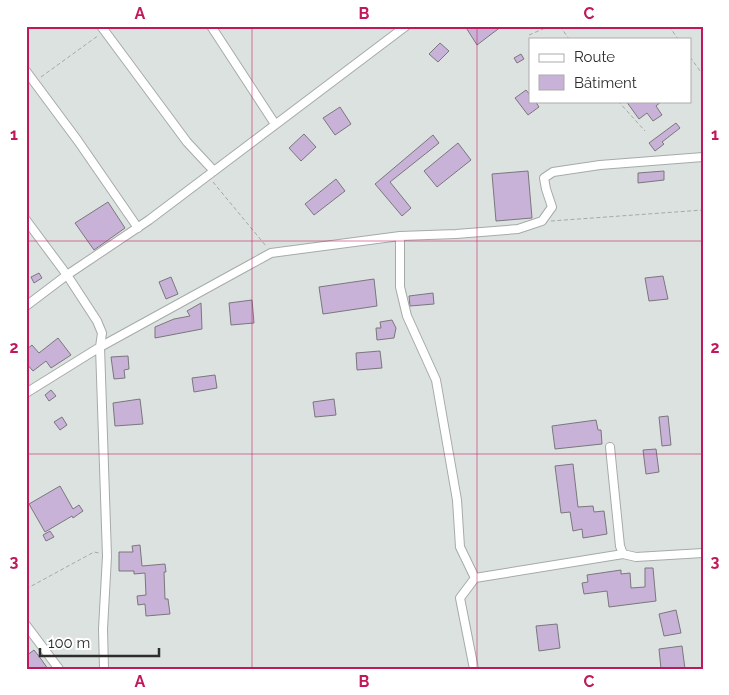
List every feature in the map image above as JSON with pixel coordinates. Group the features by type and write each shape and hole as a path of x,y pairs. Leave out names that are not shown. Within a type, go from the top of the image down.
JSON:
{"street":[{"path":"211,26 275,124"},
{"path":"26,306 67,275 138,228 406,26"},
{"path":"103,29 211,173"},
{"path":"26,71 78,141 138,228"},
{"path":"26,393 100,347 271,253 400,236 518,229 542,221 552,207 544,178 553,172 703,157"},
{"path":"26,220 67,275 97,321 102,333 100,347 107,556 103,630 104,669"},
{"path":"400,236 400,287 407,316 436,380 457,500 460,547 475,578"},
{"path":"610,448 620,546 623,554"},
{"path":"474,669 460,598 475,578 623,554 636,557 703,553"},
{"path":"26,625 59,669"}],"path":[{"path":"529,35 550,26"},
{"path":"560,26 568,38"},
{"path":"669,26 677,38"},
{"path":"34,82 103,29"},
{"path":"692,60 703,75"},
{"path":"619,102 645,131"},
{"path":"211,173 271,253"},
{"path":"542,221 552,222 703,210"},
{"path":"26,589 94,552 107,556"}],"building":[{"path":"465,26 502,26 477,45"},
{"path":"440,43 449,51 438,62 429,54"},
{"path":"521,54 524,59 517,63 514,58"},
{"path":"526,90 529,94 529,102 536,102 539,107 528,115 515,98"},
{"path":"627,102 661,102 656,106 662,115 653,121 647,113 639,119"},
{"path":"340,107 351,124 335,135 323,118"},
{"path":"676,123 680,128 662,142 664,144 655,151 649,143"},
{"path":"304,134 316,147 301,161 289,148"},
{"path":"433,135 439,143 390,182 411,208 402,216 375,184"},
{"path":"458,143 471,160 437,187 424,171"},
{"path":"528,171 532,218 496,221 492,174"},
{"path":"664,171 664,180 638,183 638,173"},
{"path":"336,179 345,191 314,215 305,204"},
{"path":"108,202 125,228 94,250 75,223"},
{"path":"39,273 42,278 34,283 31,277"},
{"path":"663,276 668,299 649,301 645,278"},
{"path":"171,277 178,294 166,299 159,282"},
{"path":"374,279 377,306 323,314 319,287"},
{"path":"433,293 434,304 410,306 409,296"},
{"path":"252,300 254,323 231,325 229,303"},
{"path":"201,303 202,329 155,338 155,327 174,319 190,316 187,311"},
{"path":"392,320 396,328 394,338 377,340 376,328 381,328 380,322"},
{"path":"58,338 71,355 51,368 46,361 33,371 26,363 26,350 32,345 39,353"},
{"path":"380,351 382,368 357,370 356,353"},
{"path":"128,356 129,369 124,370 125,378 114,379 111,357"},
{"path":"215,375 217,388 194,392 192,378"},
{"path":"51,390 56,396 49,401 45,395"},
{"path":"140,399 143,424 115,426 113,403"},
{"path":"334,399 336,415 315,417 313,402"},
{"path":"668,416 671,445 662,446 659,417"},
{"path":"62,417 67,425 60,430 54,422"},
{"path":"596,420 598,430 601,430 602,444 555,449 552,426"},
{"path":"656,449 659,472 646,474 643,450"},
{"path":"573,464 578,507 593,506 594,512 604,511 607,534 583,538 582,529 573,531 570,512 561,513 555,466"},
{"path":"60,486 73,509 79,505 83,511 45,532 29,504"},
{"path":"50,531 54,537 46,541 43,535"},
{"path":"140,545 142,566 165,564 165,599 168,599 170,614 146,616 145,604 138,605 137,596 146,595 145,573 134,574 134,571 119,571 119,552 133,552 132,546"},
{"path":"645,568 653,568 656,601 609,607 607,591 584,594 582,583 588,582 587,575 621,570 621,574 630,573 631,588 645,587"},
{"path":"676,610 681,633 664,636 659,614"},
{"path":"557,624 560,648 539,651 536,626"},
{"path":"682,646 685,669 661,669 659,649"},
{"path":"34,650 48,669 30,669 26,664 26,656"}]}
